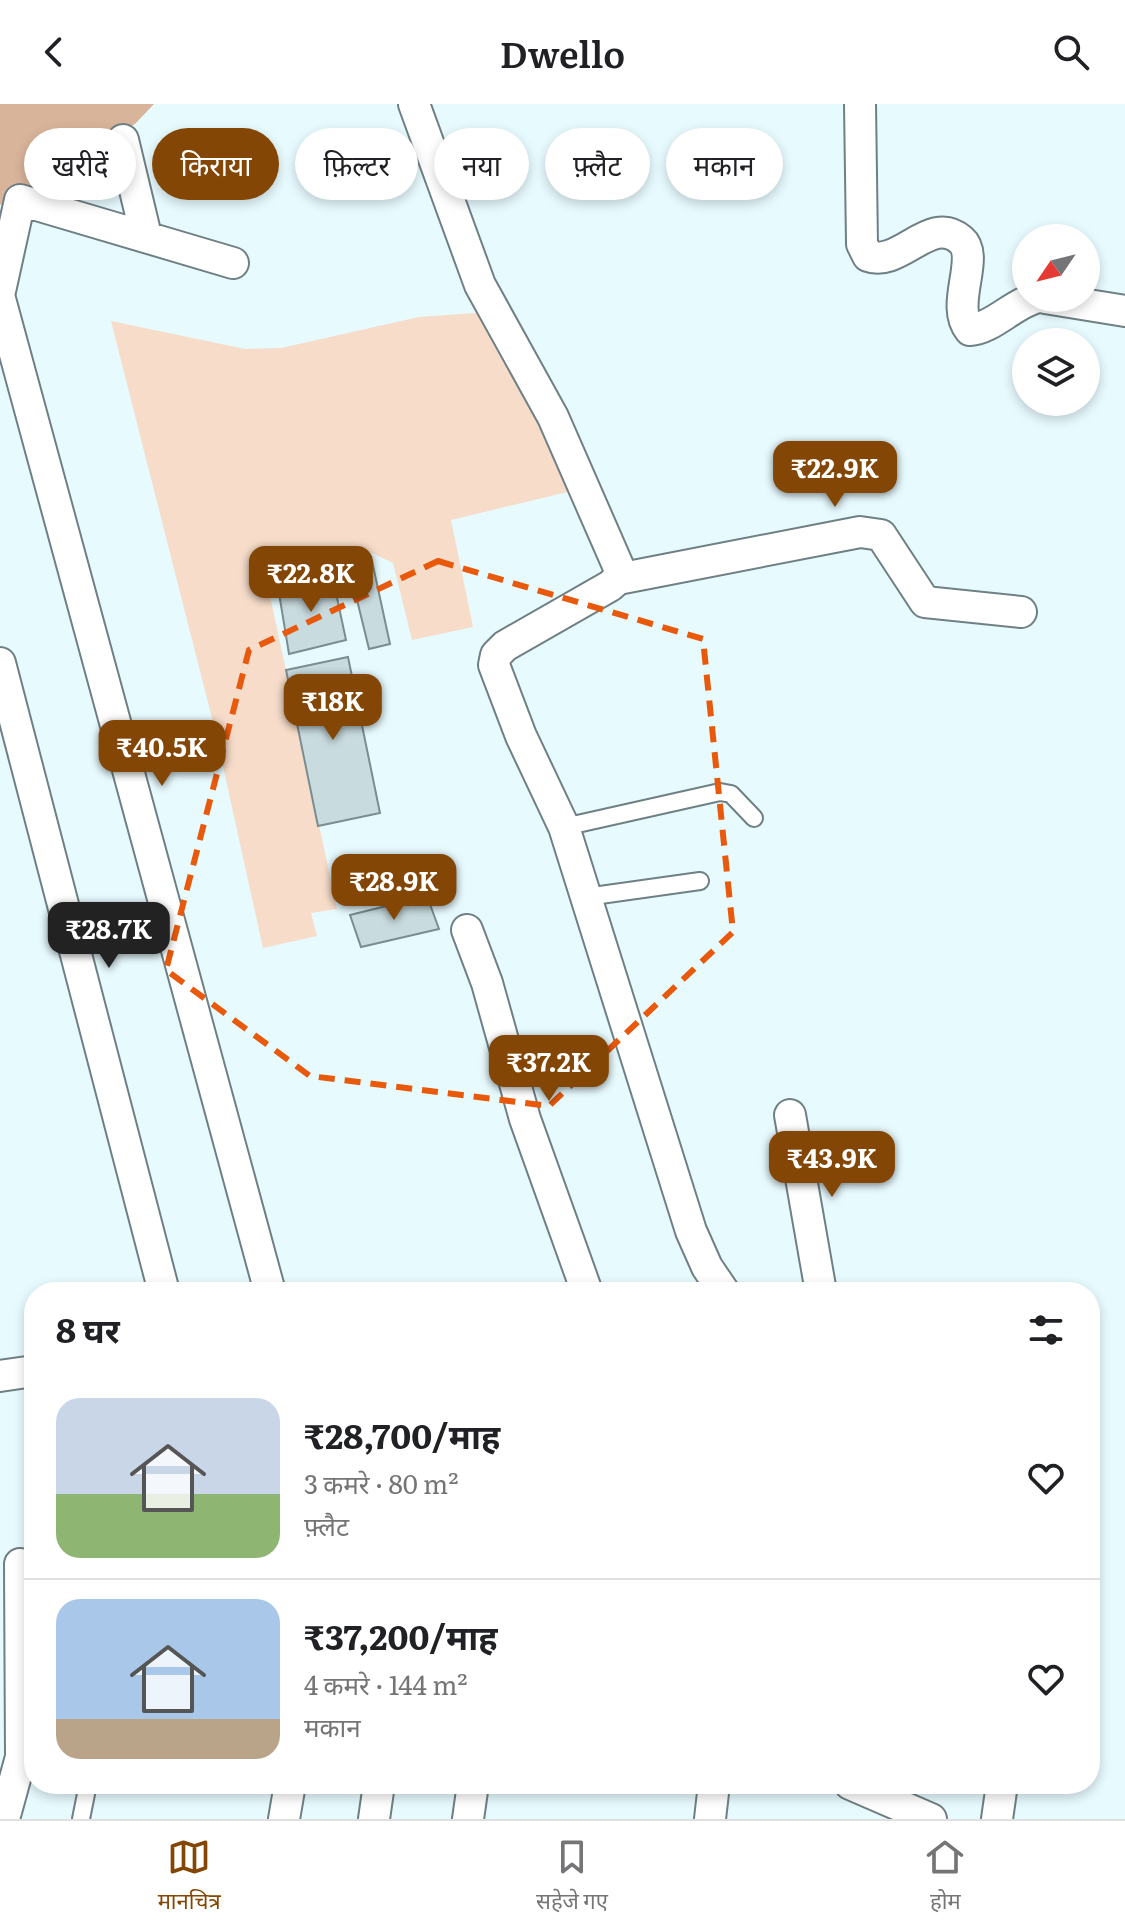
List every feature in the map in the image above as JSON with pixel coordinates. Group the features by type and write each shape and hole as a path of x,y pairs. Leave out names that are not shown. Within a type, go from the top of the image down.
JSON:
{"street":[{"path":"414,104 480,285 553,417 619,568 618,579"},
{"path":"860,104 862,244 868,256 878,260 888,258 933,233 948,233 963,241 968,252 961,308 963,321 970,330 982,329 1012,306"},
{"path":"136,194 146,236"},
{"path":"0,291 20,200 233,263"},
{"path":"0,299 267,1282"},
{"path":"1100,307 1125,311"},
{"path":"717,1282 691,1231 564,827 521,736 494,665 496,655 505,646 618,579 860,532 881,535 916,593 925,602 1021,612"},
{"path":"0,663 161,1282"},
{"path":"467,930 487,983 525,1119 583,1282"},
{"path":"790,1115 819,1282"},
{"path":"0,1376 24,1372"},
{"path":"4,1819 21,1757 18,1564"},
{"path":"284,1819 288,1794"},
{"path":"374,1819 378,1794"},
{"path":"468,1819 472,1794"},
{"path":"710,1819 713,1794"},
{"path":"873,1794 931,1819"},
{"path":"997,1819 1001,1794"}],"lane":[{"path":"564,827 720,792 731,794 754,818"},
{"path":"586,897 700,881"},
{"path":"81,1819 86,1794"}],"highlighted area":[{"path":"438,561 703,639 733,932 549,1106 310,1076 166,970 249,650"}],"shaded area":[{"path":"0,104 154,104 128,128 24,128 24,191 0,205"},
{"path":"489,312 576,490 451,520 473,627 412,640 393,563 368,551 267,582 337,909 311,913 317,936 263,948 215,730 111,321 245,349 281,348 419,317"}],"building":[{"path":"372,561 390,644 369,649 349,567"},
{"path":"332,574 346,640 289,654 278,587"},
{"path":"348,657 380,813 318,826 286,670"},
{"path":"427,896 439,929 361,947 350,915"}]}
